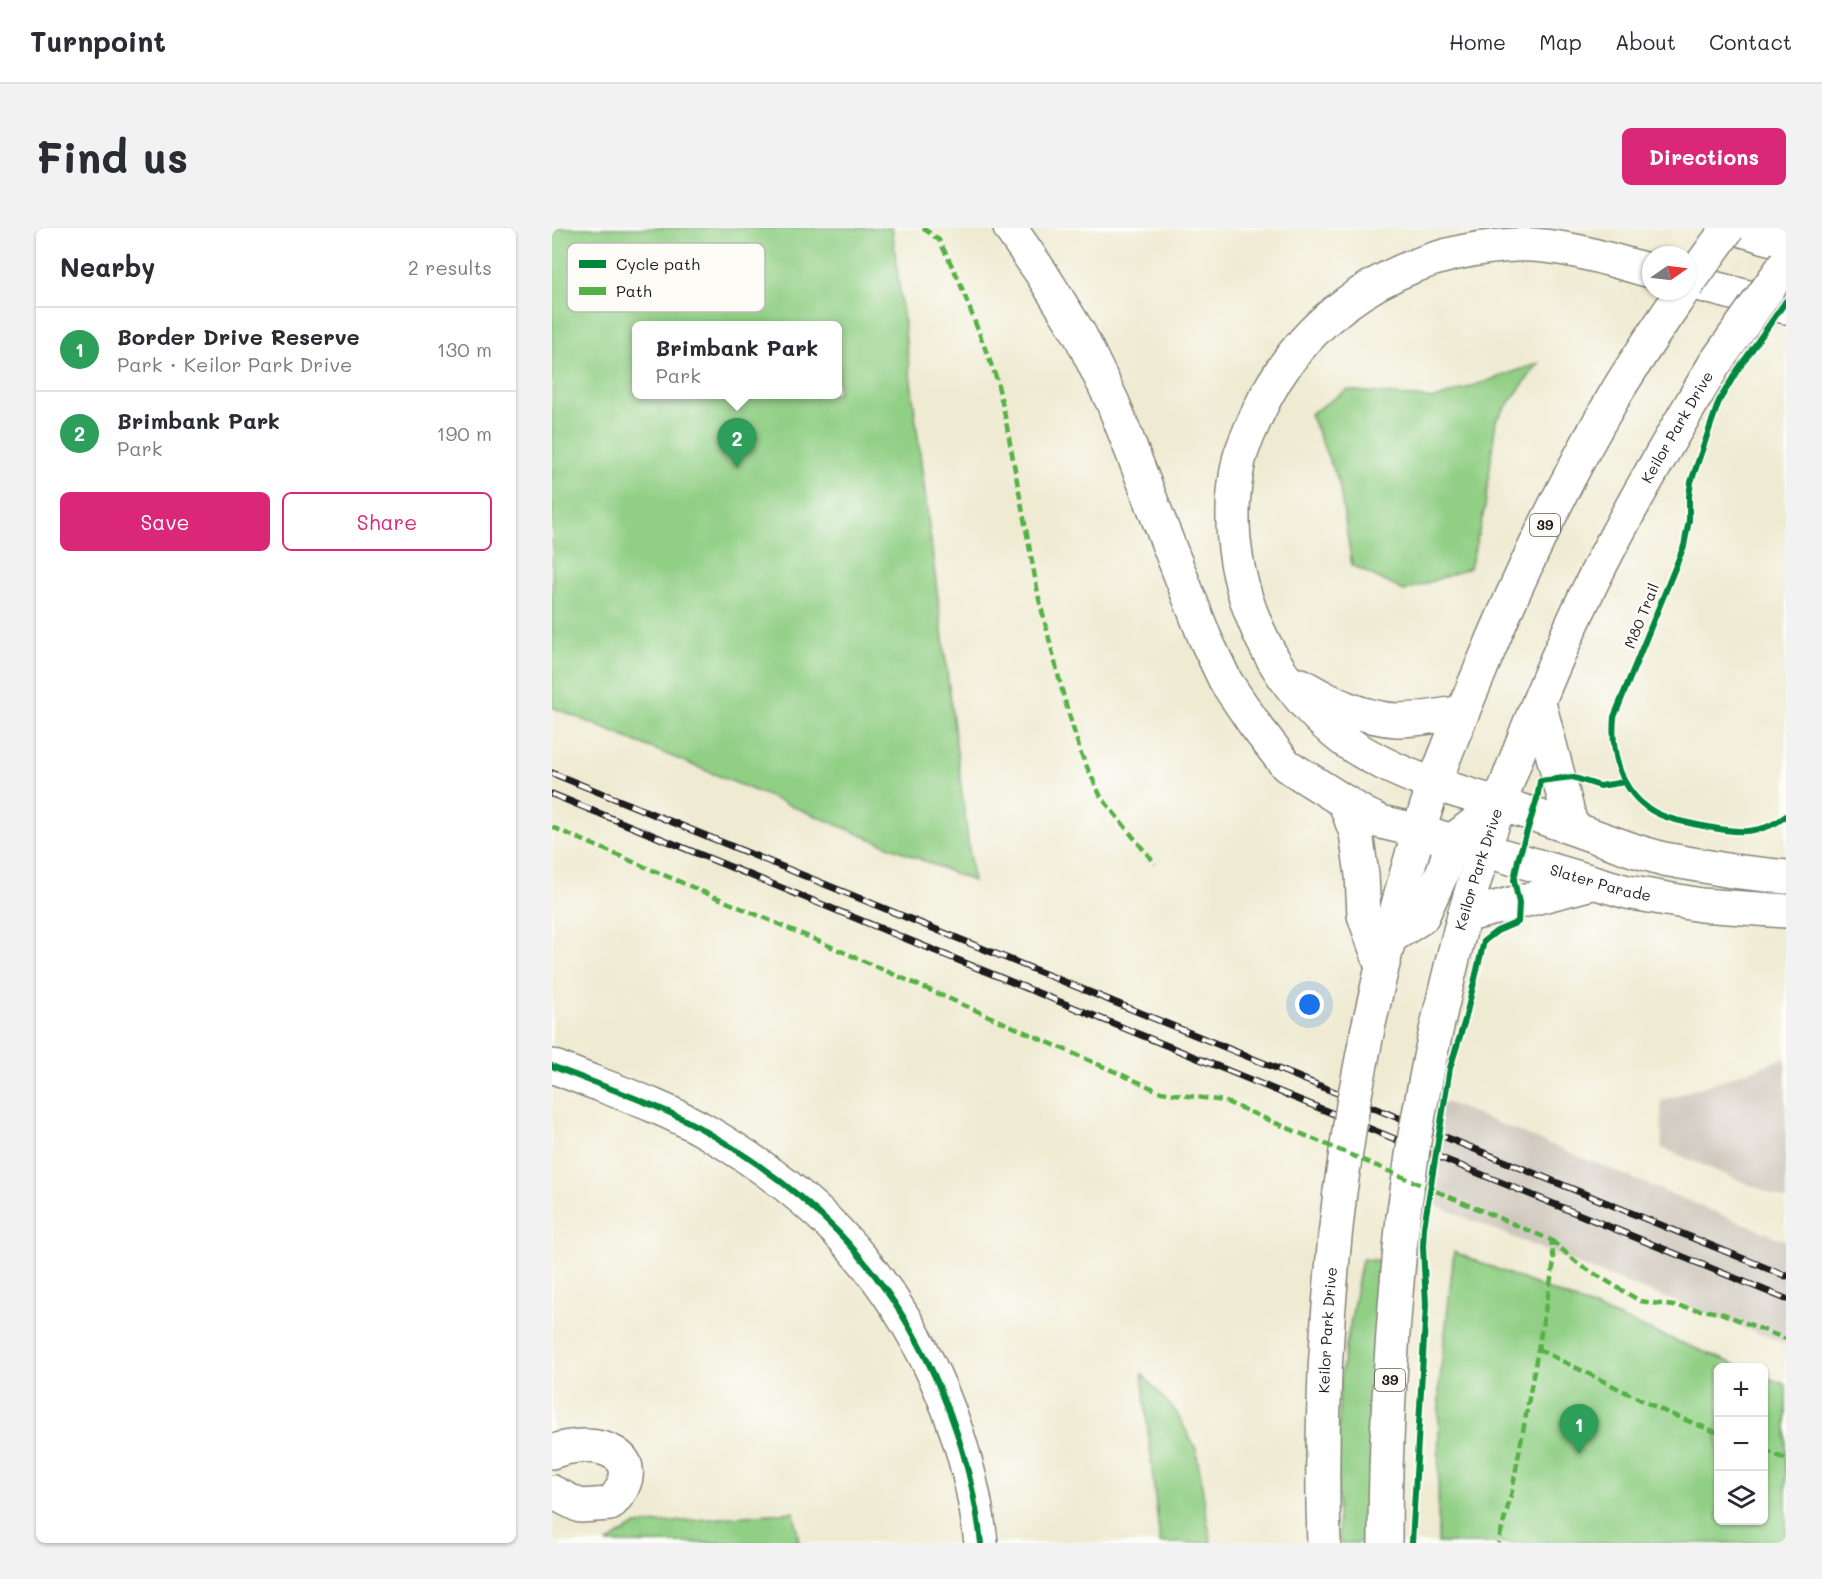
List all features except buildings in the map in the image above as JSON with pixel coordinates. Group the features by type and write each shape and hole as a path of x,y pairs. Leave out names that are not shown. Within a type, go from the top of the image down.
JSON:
{"main road":[{"name":"Slater Parade","path":"1010,228 1080,335 1113,403 1184,586 1226,682 1286,765 1345,803 1382,822 1453,840 1592,883 1666,900 1739,909 1786,911"},
{"path":"1696,272 1728,228"},
{"path":"1736,228 1786,243"},
{"path":"1642,268 1576,250 1515,245 1475,249 1427,260 1373,285 1321,324 1275,379 1255,419 1240,458 1234,504 1235,549 1241,584 1261,640 1300,698 1337,735 1404,772 1434,784 1664,859 1732,871 1786,876"},
{"name":"Keilor Park Drive","path":"1385,1543 1389,1390 1403,1218 1415,1135 1430,1058 1464,916 1500,804 1539,703 1565,640 1600,566 1654,466 1714,365 1786,263"},
{"path":"1696,282 1786,307"},
{"name":"Keilor Park Drive","path":"1324,1543 1323,1386 1340,1192 1367,1033 1385,952 1419,831 1434,784 1463,712 1514,590 1546,522 1617,392 1677,300"},
{"path":"1282,673 1340,706 1379,717 1397,720 1463,712"},
{"path":"1539,703 1572,828"},
{"path":"1345,803 1356,833 1362,875 1364,915 1385,952 1422,917 1443,871 1453,840 1500,804"},
{"path":"1464,916 1592,883"},
{"path":"552,1066 705,1131 777,1179 837,1231 867,1266 893,1303 918,1344 937,1382 963,1453 974,1495 981,1543"},
{"path":"552,1452 591,1445 613,1451 625,1467 626,1482 620,1494 610,1504 580,1506 552,1492"}],"shaded area":[{"path":"1786,1058 1786,1200 1662,1148 1661,1101"},
{"path":"1441,1100 1786,1241 1786,1344 1580,1265 1423,1200"}],"green space":[{"path":"552,228 892,228 973,881 552,707"},
{"path":"1539,363 1496,420 1485,507 1470,568 1404,591 1352,565 1339,483 1310,414 1347,390 1435,399"},
{"path":"1454,1252 1732,1363 1714,1363 1714,1525 1768,1525 1768,1378 1786,1385 1786,1543 1438,1543 1439,1388"},
{"path":"1362,1259 1383,1261 1370,1543 1339,1543 1337,1465 1340,1379"},
{"path":"1142,1374 1176,1412 1196,1449 1211,1543 1160,1543"},
{"path":"794,1512 799,1543 607,1543 636,1525"}],"railway":[{"path":"552,773 1786,1276"},
{"path":"552,794 1786,1299"}],"marked path":[{"path":"923,228 939,240 958,278 996,377 1039,599 1081,754 1101,797 1155,864"},
{"path":"552,827 1161,1092 1224,1101 1551,1240 1554,1262 1512,1491 1498,1543"},
{"path":"1551,1240 1580,1265 1640,1301 1721,1313 1786,1339"},
{"path":"1538,1349 1668,1413 1714,1431"},
{"path":"1768,1452 1786,1459"}],"cycle path":[{"name":"M80 Trail","path":"1786,301 1719,401 1691,482 1689,520 1684,546 1614,717 1613,730 1616,756 1624,781 1640,802 1657,813 1671,819 1739,831 1768,827 1786,816"},
{"path":"1412,1543 1426,1305 1424,1227 1450,1068 1465,1020 1484,941 1497,931 1518,922 1519,903 1514,880 1540,781 1572,777 1600,786 1625,782"},
{"path":"552,1066 650,1104 707,1132 775,1177 837,1231 866,1264 891,1299 934,1375 951,1416 964,1457 981,1543"}],"place":[{"name":"Brimbank Park","path":"737,468"},
{"name":"Border Drive Reserve","path":"1579,1454"}]}
